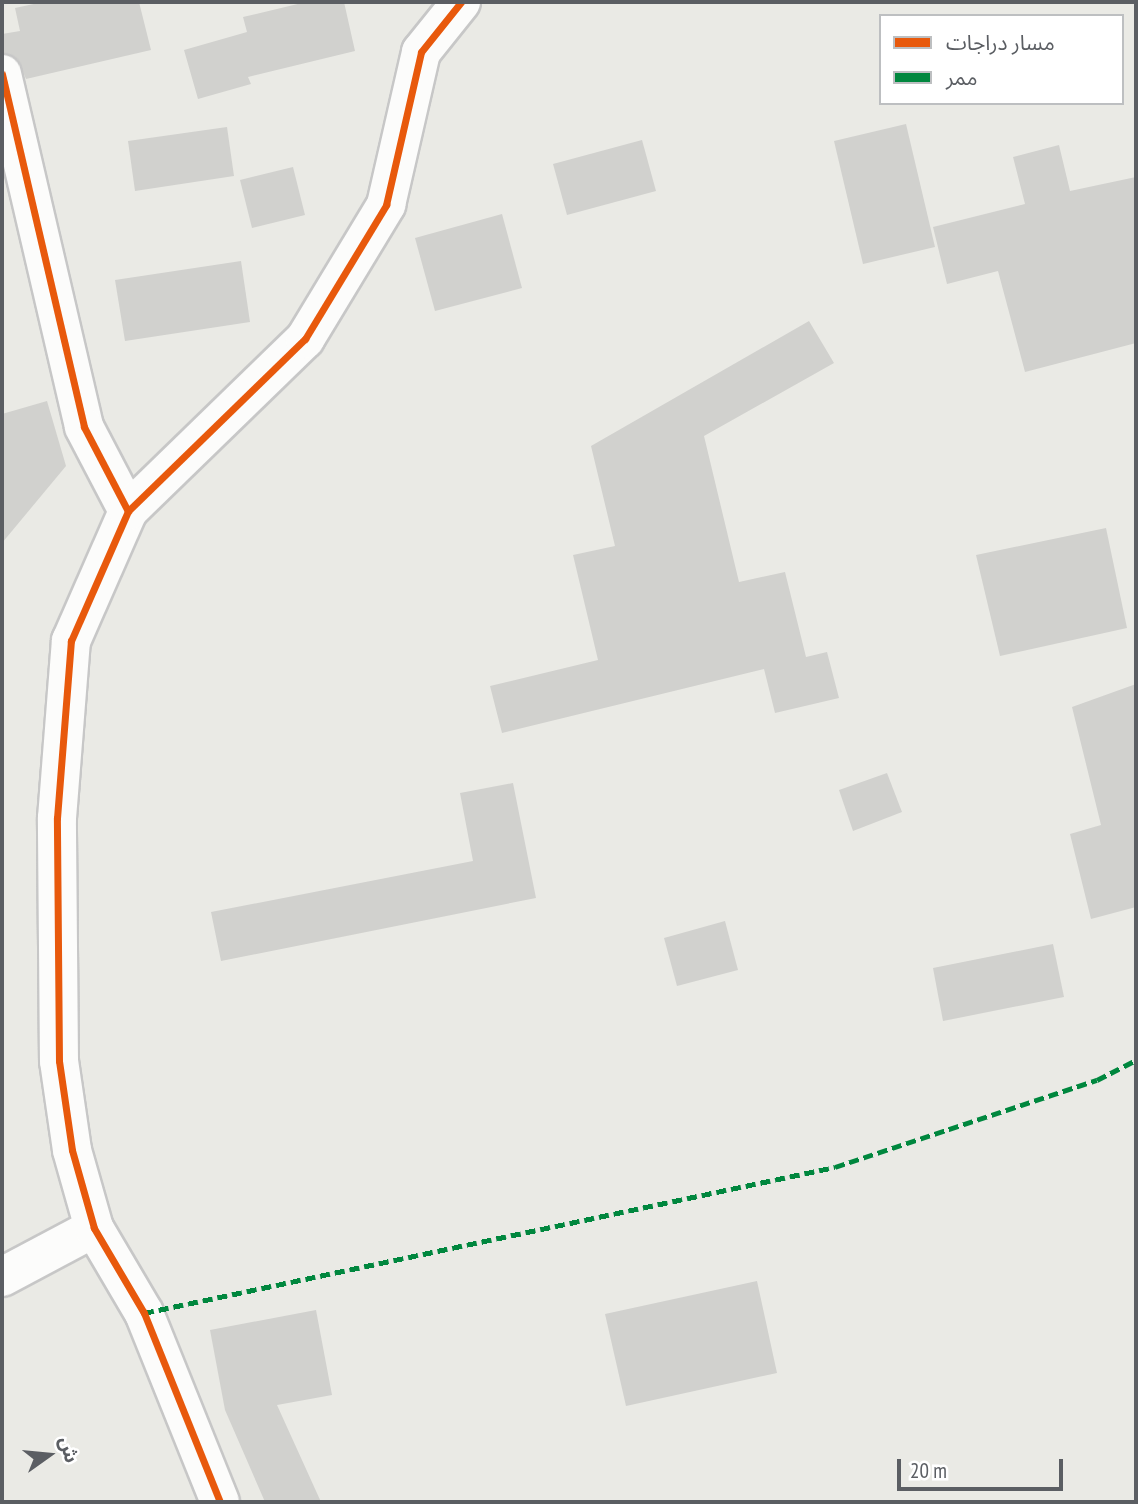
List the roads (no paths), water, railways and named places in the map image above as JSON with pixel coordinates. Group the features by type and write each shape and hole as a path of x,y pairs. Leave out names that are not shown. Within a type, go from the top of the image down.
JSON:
{"street":[{"path":"220,1502 144,1312 94,1228 72,1150 59,1061 57,818 71,641 128,511 305,339 386,205 421,52 461,2"},
{"path":"2,74 84,427 128,511"},
{"path":"2,1277 94,1228"}]}
